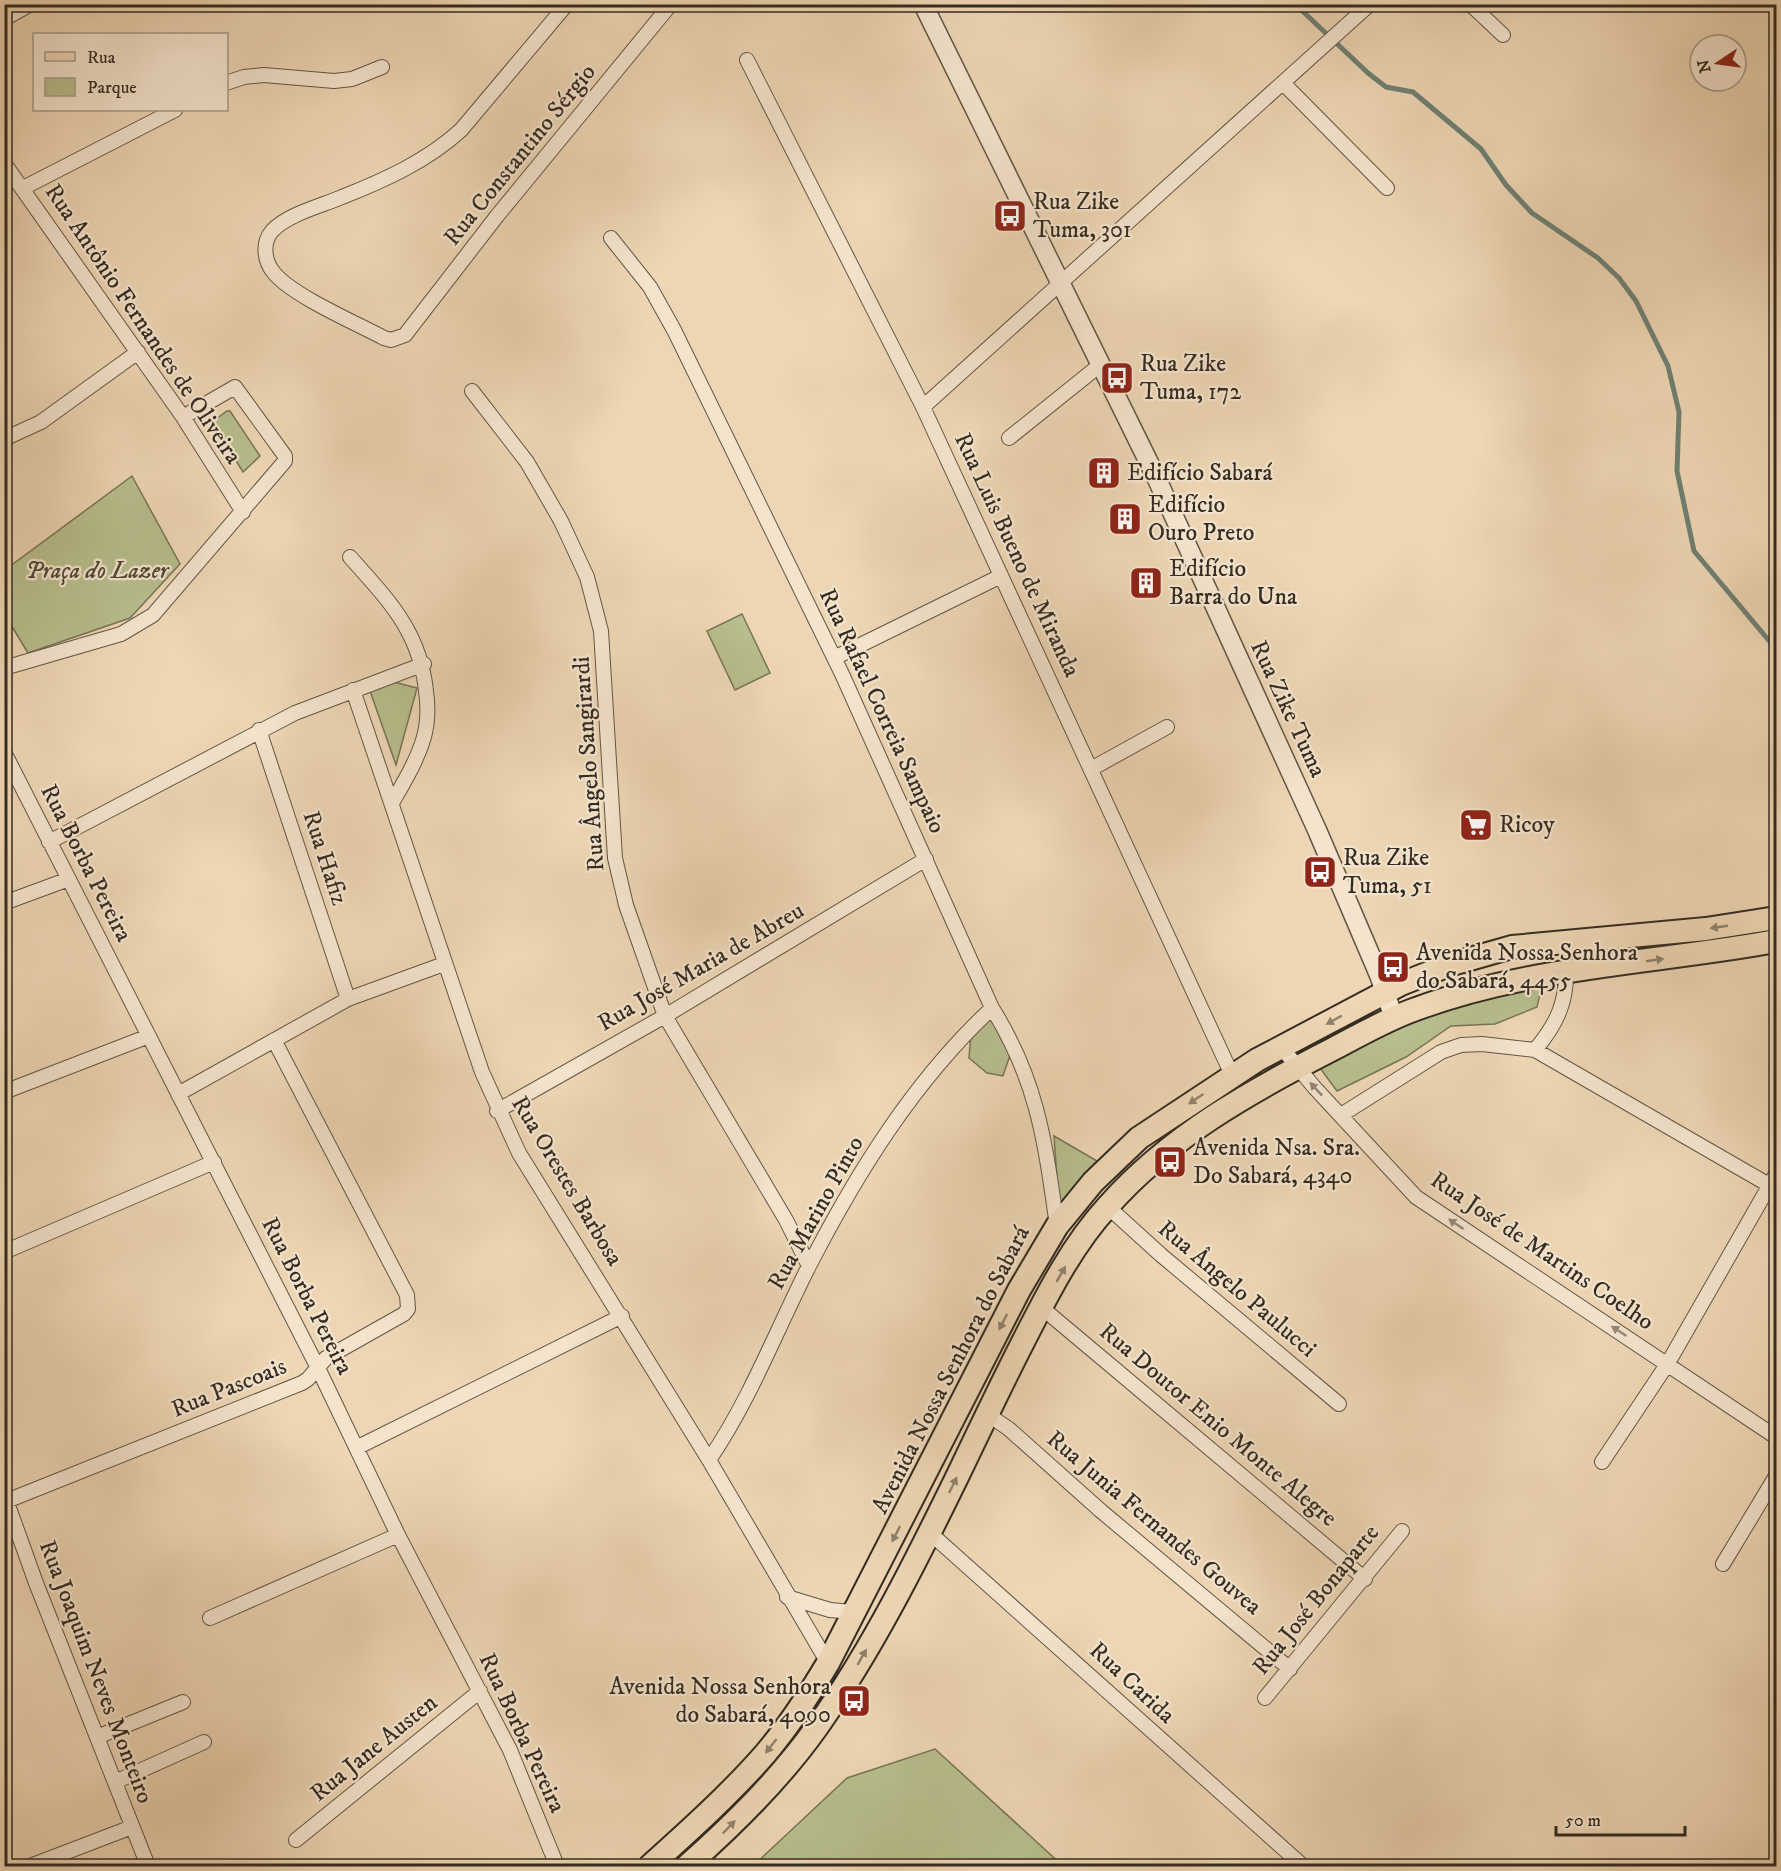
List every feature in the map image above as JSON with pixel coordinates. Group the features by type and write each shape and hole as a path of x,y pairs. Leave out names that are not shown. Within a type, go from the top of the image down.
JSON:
{"main road":[{"name":"Avenida Nossa Senhora do Sabará","path":"650,1866 708,1814 766,1753 799,1710 828,1664 1019,1290 1057,1226 1093,1182 1139,1138 1232,1075 1385,992 1449,965 1512,947 1706,929 1776,918"},
{"path":"687,1866 723,1834 776,1778 816,1728 861,1658 930,1533 1041,1308 1083,1238 1107,1206 1148,1166 1185,1136 1297,1067 1394,1018 1460,993 1566,970 1693,955 1776,941"}],"street":[{"path":"4,19 32,4"},
{"name":"Rua Constantino Sérgio","path":"567,4 461,130 446,144 424,159 369,186 280,224 267,241 268,264 275,275 306,296 384,338 391,340 405,335 497,216 671,4"},
{"name":"Rua Zike Tuma","path":"922,4 1156,477 1306,805 1394,1018"},
{"path":"923,407 1284,84 1370,4"},
{"path":"1470,4 1503,35"},
{"name":"Rua Luis Bueno de Miranda","path":"747,60 923,407 1232,1075"},
{"path":"228,82 244,77 264,75 334,81 352,78 382,67"},
{"path":"1284,84 1387,188"},
{"path":"23,188 173,111"},
{"name":"Rua Antônio Fernandes de Oliveira","path":"4,163 183,417 243,513"},
{"name":"Rua Rafael Correia Sampaio","path":"611,238 650,287 674,330 834,658 993,1008 1012,1044 1035,1096 1044,1132 1057,1226"},
{"path":"4,439 41,422 138,352"},
{"path":"1009,438 1100,365"},
{"path":"4,668 121,634 139,626 153,615 283,467 285,456 235,387 183,417"},
{"name":"Rua Ângelo Sangirardi","path":"472,391 527,462 561,521 587,577 602,643 615,858 626,905 665,1016 786,1221 809,1266"},
{"path":"350,557 394,608 412,634 424,664 428,705 425,735 416,760 392,803"},
{"path":"834,658 1001,576"},
{"path":"49,842 258,730 352,690 424,664"},
{"name":"Rua Orestes Barbosa","path":"352,690 392,803 444,964 497,1110 519,1153 622,1316 828,1664"},
{"path":"1091,769 1167,727"},
{"name":"Rua Hafiz","path":"258,730 348,999"},
{"name":"Rua Borba Pereira","path":"4,752 358,1447 398,1535 510,1750 557,1866"},
{"name":"Rua José Maria de Abreu","path":"497,1110 665,1016 926,859"},
{"path":"4,903 69,879"},
{"path":"178,1094 348,999 444,964"},
{"path":"1535,1050 1558,1020 1566,991 1566,970"},
{"name":"Rua Marino Pinto","path":"709,1460 728,1432 809,1266 854,1183 897,1116 970,1030 993,1008"},
{"path":"4,1092 149,1036"},
{"name":"Rua Pascoais","path":"5,1499 302,1383 326,1358 404,1314 410,1302 274,1040"},
{"path":"1341,1115 1441,1052 1461,1045 1482,1044 1535,1050 1774,1183 1668,1363 1602,1462"},
{"name":"Rua José de Martins Coelho","path":"1282,1048 1416,1197 1776,1437"},
{"path":"4,1252 214,1162"},
{"name":"Rua Ângelo Paulucci","path":"1107,1206 1161,1255 1339,1404"},
{"name":"Rua Doutor Enio Monte Alegre","path":"1041,1308 1365,1578"},
{"path":"358,1447 622,1316"},
{"name":"Rua Junia Fernandes Gouvea","path":"987,1414 1009,1429 1101,1511 1290,1669"},
{"path":"1724,1564 1776,1476"},
{"name":"Rua Joaquim Neves Monteiro","path":"5,1499 148,1866"},
{"name":"Rua José Bonaparte","path":"1264,1698 1402,1531"},
{"name":"Rua Carida","path":"930,1533 1303,1866"},
{"path":"210,1618 398,1535"},
{"path":"787,1597 830,1610 853,1612"},
{"name":"Rua Jane Austen","path":"296,1840 480,1691"},
{"path":"97,1737 183,1702"},
{"path":"115,1782 204,1742"},
{"path":"30,1866 132,1827"}],"green space":[{"path":"230,411 260,456 243,472 212,422"},
{"name":"Praça do Lazer","path":"132,476 180,564 130,618 28,653 5,615 5,570"},
{"path":"742,614 770,673 735,690 707,631"},
{"path":"394,682 417,688 396,765 370,691"},
{"path":"1542,985 1537,1007 1495,1024 1451,1026 1406,1057 1337,1091 1317,1064 1418,1014"},
{"path":"993,1017 1011,1052 1003,1076 987,1073 969,1058 971,1034"},
{"path":"1054,1136 1097,1161 1059,1206"},
{"path":"935,1749 1063,1866 753,1866 847,1778"}],"waterway":[{"path":"1295,4 1368,73 1386,87 1413,92 1481,149 1506,185 1532,213 1598,258 1619,278 1636,301 1668,366 1679,412 1677,471 1694,551 1776,649"}],"place":[{"name":"Rua Zike Tuma, 301","path":"1010,216"},
{"name":"Rua Zike Tuma, 172","path":"1117,378"},
{"name":"Edifício Sabará","path":"1104,473"},
{"name":"Edifício Ouro Preto","path":"1125,519"},
{"name":"Edifício Barra do Una","path":"1146,583"},
{"name":"Ricoy","path":"1476,825"},
{"name":"Rua Zike Tuma, 51","path":"1320,872"},
{"name":"Avenida Nossa Senhora do Sabará, 4455","path":"1393,967"},
{"name":"Avenida Nsa. Sra. Do Sabará, 4340","path":"1170,1162"},
{"name":"Avenida Nossa Senhora do Sabará, 4090","path":"854,1701"}]}
